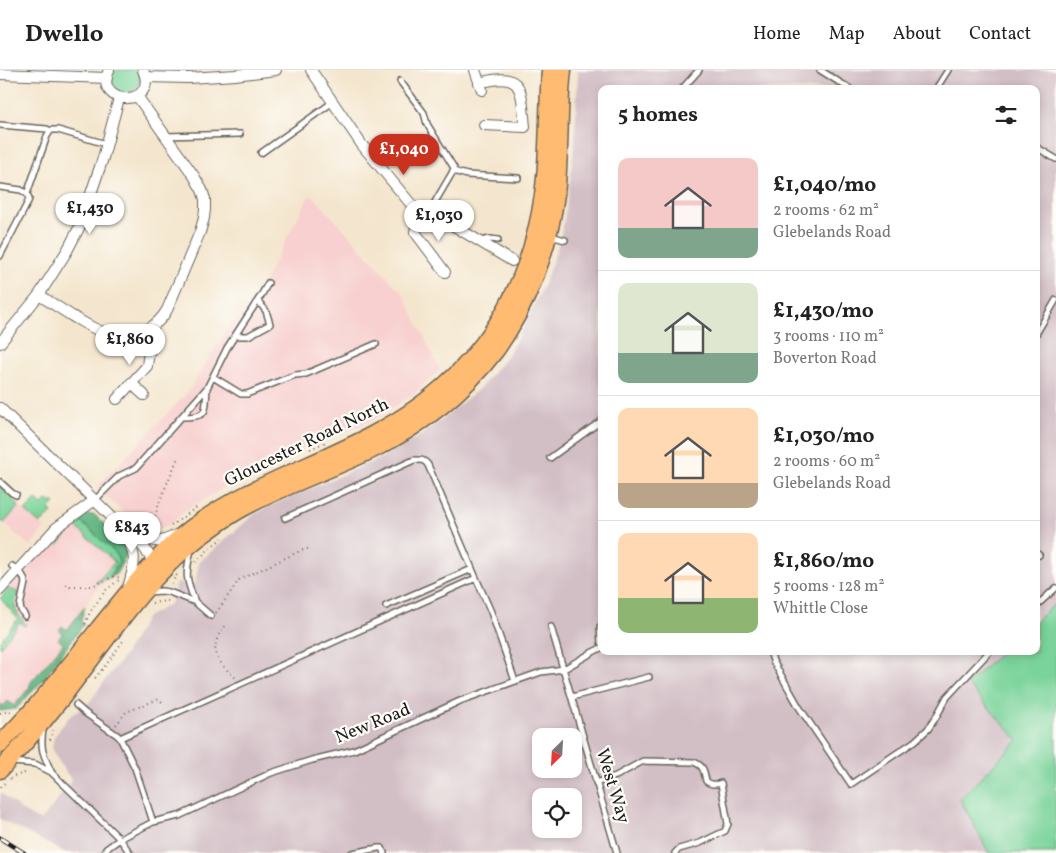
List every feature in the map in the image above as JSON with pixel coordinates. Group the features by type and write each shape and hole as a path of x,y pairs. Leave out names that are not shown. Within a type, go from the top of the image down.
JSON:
{"main road":[{"name":"Gloucester Road North","path":"3,737 34,708 125,597 223,507 251,491 366,438 404,418 446,384 483,345 501,319 515,292 528,260 536,232 546,166 550,70"},
{"name":"Gloucester Road North","path":"192,536 216,525 242,508 380,447 408,430 445,403 476,373 496,350 528,292 548,235 557,179 562,70"},
{"path":"4,766 58,704 144,592 158,568"}],"street":[{"path":"0,74 108,74 107,84 110,90 119,98 125,99 137,96 144,88 144,73 189,78 276,70"},
{"path":"311,70 362,145 420,215"},
{"path":"475,70 480,86 489,80 503,77 509,78 516,83 521,93 526,127 484,125"},
{"path":"39,295 92,328 110,335 127,336 142,332 157,322 167,310 200,232 204,218 205,198 200,186 137,96"},
{"path":"0,343 39,295 67,251 80,226 107,144 119,98"},
{"path":"420,215 436,215 512,261"},
{"path":"420,215 415,232 445,272"},
{"path":"117,399 147,366 149,352 142,332"},
{"path":"131,383 144,395"},
{"path":"0,408 145,549 158,568"},
{"path":"0,590 16,568 36,554 56,528 95,500"},
{"path":"125,529 157,542 192,536"},
{"path":"125,529 134,556 134,569 125,597"}],"lane":[{"path":"686,85 699,70"},
{"path":"820,70 844,85"},
{"path":"939,85 948,70"},
{"path":"400,81 424,113 427,124 453,166 453,171 435,202 433,215"},
{"path":"261,153 333,102"},
{"path":"0,125 47,129 50,131 58,130 107,144"},
{"path":"0,256 28,202 27,194 47,134 50,131"},
{"path":"165,136 240,134"},
{"path":"1040,149 1056,159"},
{"path":"453,171 468,175 518,178"},
{"path":"0,187 21,190 27,194"},
{"path":"548,235 565,240"},
{"path":"481,242 490,239 498,240"},
{"path":"95,500 119,476 136,468 207,388 220,360 258,302 268,283"},
{"path":"1040,327 1056,300"},
{"path":"235,336 248,336 270,324 266,311 258,302"},
{"path":"213,377 241,394 247,394 295,375 306,374 376,344"},
{"path":"182,417 197,417 205,411 207,388"},
{"path":"550,458 598,423"},
{"path":"285,518 414,460 426,461 491,612 515,681"},
{"path":"0,482 16,495"},
{"path":"192,536 187,566 187,579 195,602"},
{"path":"16,568 23,574 25,579 20,606 25,616"},
{"path":"386,606 472,569"},
{"path":"120,738 476,578"},
{"path":"1040,602 1056,588"},
{"path":"144,592 169,592 195,602 212,616"},
{"name":"West Way","path":"551,628 617,853"},
{"name":"New Road","path":"104,853 106,849 120,839 153,822 179,816 278,771 312,760 354,750 460,701 541,672 564,668 598,650"},
{"path":"771,655 799,707 850,784 915,741 928,729 947,696 986,655"},
{"path":"572,697 649,677"},
{"path":"76,705 84,713 120,738 135,768 136,781 153,822"},
{"path":"45,719 42,753 51,772"},
{"path":"596,783 616,776 643,761 694,762 700,764 706,781 710,784 721,783 728,824 725,831 700,843 679,849 675,853"},
{"path":"4,766 18,762 35,764 51,772 120,839 130,853"},
{"path":"352,853 382,848 384,853"}],"path":[{"path":"310,449 332,439"},
{"path":"152,532 153,524 178,458"},
{"path":"165,530 200,505"},
{"path":"212,616 239,580 310,548"},
{"path":"66,586 67,584 70,586 92,586 115,576 120,578 118,582 106,590 90,612 85,624"},
{"path":"226,626 218,635 215,652 225,669 236,678 239,685"},
{"path":"111,730 126,712 159,699 162,702"},
{"path":"0,713 17,711 11,717"},
{"path":"0,787 15,776 26,773"}],"shaded area":[{"path":"578,70 1056,70 1056,603 1040,617 1040,85 598,85 598,655 999,655 967,684 1018,740 960,799 989,853 66,853 0,819 0,792 24,812 41,821 72,781 54,754 52,747 54,737 69,717 89,703 121,661 147,617 170,604 177,583 195,583 199,562 255,514 379,459 409,443 435,425 480,388 508,355 524,327 545,282 559,243 564,221 575,137"},
{"path":"309,196 314,197 404,295 440,370 413,395 374,420 306,446 232,483 184,511 166,526 159,528 141,524 96,488 186,394 236,317 251,304"},
{"path":"13,501 45,528 30,546 0,520 0,510"},
{"path":"86,515 95,515 119,539 127,554 114,579 99,586 85,606 81,621 84,624 42,681 16,709 0,711 0,641 18,618 0,598 59,533"}],"green space":[{"path":"116,70 136,70 139,77 137,88 127,93 117,90 112,81"},
{"path":"0,486 19,506 4,523 0,520"},
{"path":"36,500 42,505 48,500 51,503 53,501 55,503 49,509 52,513 40,524 25,511"},
{"path":"86,515 95,515 119,539 127,554 116,574 110,577 119,561 116,553 78,519"},
{"path":"78,519 116,553 119,561 110,577 96,583 115,562 75,526 58,545 52,540 64,528"},
{"path":"9,589 18,592 15,605 16,611 26,625 20,622 0,647 0,641 18,619 0,598"},
{"path":"1056,603 1056,853 989,853 960,799 1018,740 967,684 999,655 1040,655 1040,617"},
{"path":"85,606 81,621 84,624 42,681 16,709 0,711 0,704 3,706 8,701 14,706 29,688 31,682 63,644 58,639 63,633 59,630 62,626 67,630"}],"railway":[{"path":"0,838 24,853"}]}
